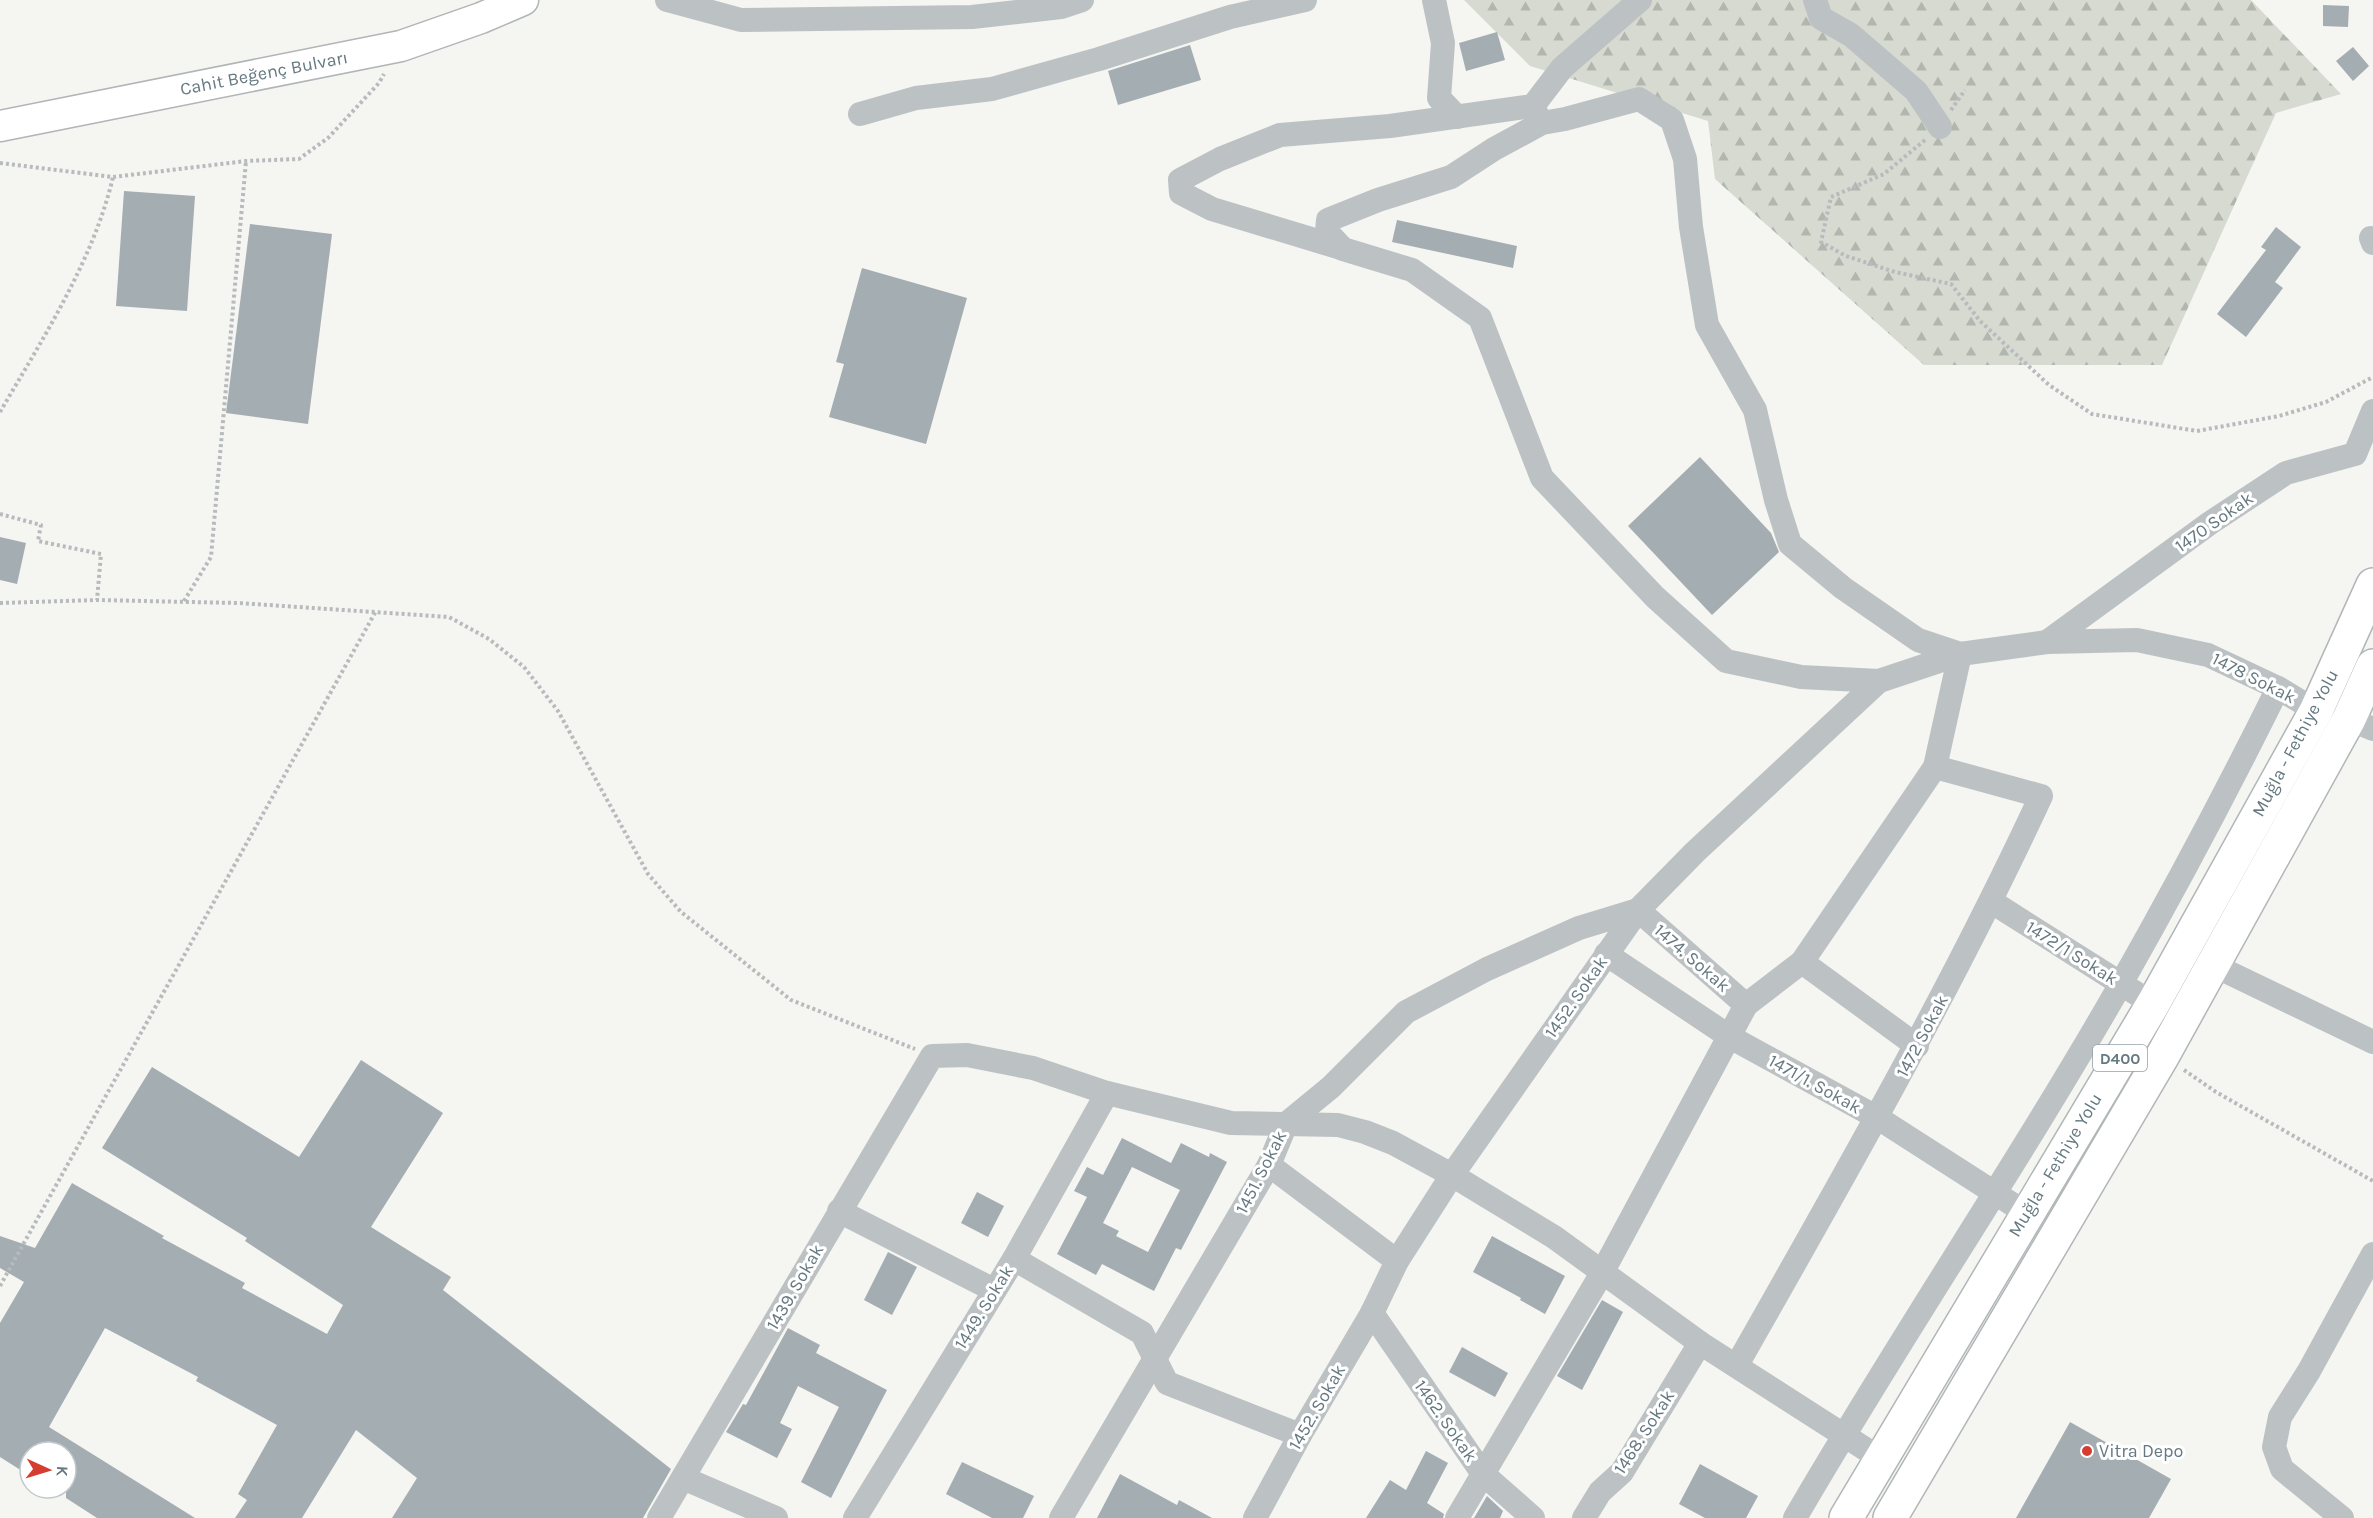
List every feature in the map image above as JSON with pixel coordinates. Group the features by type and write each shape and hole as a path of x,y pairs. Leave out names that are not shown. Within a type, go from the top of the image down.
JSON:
{"highway":[{"name":"Muğla - Fethiye Yolu","path":"1846,1518 2026,1213 2153,1004 2316,711 2373,585"},
{"name":"Muğla - Fethiye Yolu","path":"1890,1518 2163,1055 2213,965 2361,724 2373,666"}],"main road":[{"name":"Cahit Beğenç Bulvarı","path":"0,126 401,45 480,18 523,0"}],"street":[{"path":"667,0 741,20 972,17 1061,8 1082,0"},
{"path":"860,114 916,99 992,89 1099,59 1230,17 1305,0"},
{"path":"1434,0 1443,43 1439,98 1456,117"},
{"path":"1343,249 1327,232 1328,220 1378,200 1451,177 1494,149 1537,114 1562,68 1640,0"},
{"path":"1815,0 1821,18 1851,35 1916,91 1940,127"},
{"path":"1457,1518 1602,1273 1746,1005 1802,962 1935,767 1960,654 1918,640 1843,588 1790,544 1776,500 1755,410 1707,325 1691,227 1685,159 1672,120 1639,99 1565,119 1537,114 1456,117 1390,126 1280,135 1220,159 1180,180 1181,193 1212,209 1412,270 1480,318 1542,478 1656,597 1726,661 1801,677 1879,681"},
{"name":"1470 Sokak","path":"2047,642 2210,523 2286,473 2355,454 2373,411"},
{"name":"1478 Sokak","path":"2047,642 2137,640 2208,655 2278,688 2316,711"},
{"name":"1452. Sokak","path":"1255,1518 1300,1435 1372,1313 1397,1261 1452,1175 1638,910 1695,852 1879,681 1960,654 2047,642"},
{"path":"1795,1518 1844,1434 2121,983 2221,804 2278,688"},
{"name":"1472 Sokak","path":"1737,1365 1917,1046 1992,902 2041,796 1935,767"},
{"name":"1472/1 Sokak","path":"1992,902 2153,1004"},
{"name":"1474. Sokak","path":"1638,910 1746,1005"},
{"name":"1451. Sokak","path":"1061,1518 1269,1165 1286,1124 1331,1087 1406,1012 1486,969 1579,928 1638,910"},
{"name":"1471/1. Sokak","path":"1606,954 1730,1037 1878,1118 2026,1213"},
{"path":"1802,962 1917,1046"},
{"path":"2213,965 2373,1042"},
{"path":"932,1056 967,1055 1033,1068 1107,1093 1231,1123 1338,1125 1393,1143 1452,1175 1554,1238 1701,1343 1881,1459"},
{"name":"1439. Sokak","path":"658,1518 932,1056"},
{"name":"1449. Sokak","path":"855,1518 1014,1259 1107,1093"},
{"path":"1269,1165 1397,1261"},
{"path":"839,1211 994,1290"},
{"path":"2342,1518 2282,1469 2274,1447 2280,1417 2309,1371 2373,1254"},
{"path":"1014,1259 1142,1333 1167,1383 1300,1435"},
{"name":"1462. Sokak","path":"1372,1313 1483,1474 1533,1518"},
{"name":"1468. Sokak","path":"1584,1518 1600,1492 1622,1472 1701,1343"},
{"path":"683,1478 776,1518"}],"path":[{"path":"0,163 114,177 246,161 299,159 328,138 379,83 401,45"},
{"path":"1965,90 1940,127 1884,174 1831,197 1821,242 1846,256 1895,272 1951,284 1980,321 2049,385 2092,414 2197,431 2279,416 2326,402 2373,376"},
{"path":"184,601 211,557 246,161"},
{"path":"0,412 56,316 105,211 114,177"},
{"path":"0,514 41,525 38,541 101,554 97,600"},
{"path":"0,603 97,600 184,601 449,617 489,639 524,667 558,711 648,874 681,912 791,1000 932,1056"},
{"path":"0,1286 376,611"},
{"path":"2163,1055 2216,1092 2373,1181"}],"green space":[{"path":"1464,0 2251,0 2341,94 2276,113 2162,365 1924,365 1715,179 1708,121 1530,66"}],"building":[{"path":"2323,5 2349,6 2348,27 2323,26"},
{"path":"1497,32 1505,60 1466,71 1459,43"},
{"path":"1190,45 1201,80 1118,105 1108,71"},
{"path":"2353,47 2369,66 2353,81 2336,61"},
{"path":"124,191 195,196 187,311 116,306"},
{"path":"1397,220 1517,246 1513,268 1392,242"},
{"path":"250,224 332,234 308,424 226,413"},
{"path":"2276,227 2301,247 2275,282 2283,288 2246,337 2217,314 2266,250 2261,247"},
{"path":"862,268 967,298 926,444 829,417 844,364 836,362"},
{"path":"1700,457 1771,533 1779,552 1712,615 1628,526"},
{"path":"0,537 26,543 17,584 0,580"},
{"path":"361,1060 443,1113 371,1227 451,1277 443,1290 671,1469 643,1518 392,1518 417,1478 356,1430 302,1518 235,1518 247,1500 238,1494 277,1425 196,1381 198,1377 105,1328 49,1427 70,1440 18,1440 18,1468 0,1457 0,1323 24,1282 0,1268 0,1236 35,1248 72,1183 164,1236 162,1238 245,1283 242,1288 327,1334 343,1305 245,1241 247,1238 102,1148 152,1067 299,1157"},
{"path":"1122,1138 1171,1163 1181,1143 1209,1157 1210,1153 1227,1162 1181,1250 1176,1248 1154,1291 1102,1264 1096,1275 1057,1254 1087,1197 1074,1191 1087,1167 1103,1175","holes":["1132,1167 1180,1190 1148,1252 1116,1236 1119,1231 1103,1223"]},
{"path":"977,1192 1004,1206 988,1237 961,1223"},
{"path":"1492,1236 1565,1276 1545,1314 1473,1272"},
{"path":"888,1252 917,1267 892,1315 864,1300"},
{"path":"1602,1300 1623,1312 1582,1390 1557,1376"},
{"path":"788,1328 820,1345 816,1353 887,1390 831,1498 801,1482 839,1407 798,1386 780,1423 792,1429 777,1458 726,1432 743,1404 746,1405"},
{"path":"1462,1347 1508,1373 1495,1397 1449,1372"},
{"name":"Vitra Depo","path":"2070,1422 2171,1479 2149,1518 2016,1518"},
{"path":"78,1445 195,1518 97,1518 69,1500 78,1500"},
{"path":"1426,1451 1448,1463 1427,1503 1444,1514 1443,1518 1366,1518 1390,1480 1406,1490"},
{"path":"962,1462 1034,1496 1023,1518 992,1518 946,1494"},
{"path":"1700,1464 1758,1496 1746,1518 1705,1518 1679,1504"},
{"path":"1120,1474 1177,1505 1179,1500 1212,1518 1097,1518"},
{"path":"1487,1496 1503,1511 1500,1518 1474,1518"}],"place":[{"name":"Vitra Depo","path":"2087,1451"}]}
